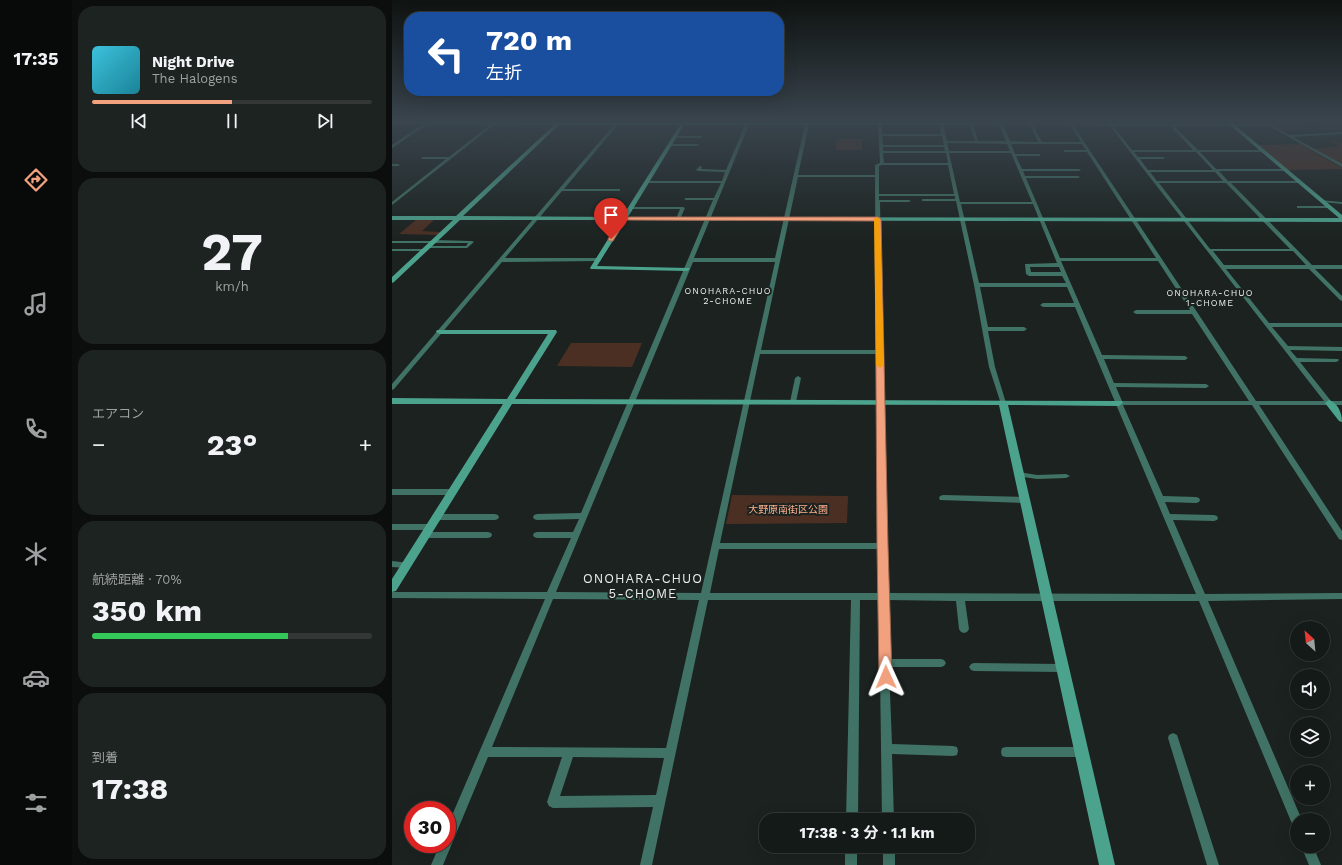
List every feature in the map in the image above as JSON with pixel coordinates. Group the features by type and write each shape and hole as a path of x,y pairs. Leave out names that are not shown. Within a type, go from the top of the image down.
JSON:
{"street":[{"path":"392,204 447,160"},
{"path":"392,281 519,160"},
{"path":"392,388 587,160"},
{"path":"660,160 593,268 687,269"},
{"path":"456,819 732,160"},
{"path":"646,865 799,160"},
{"path":"948,160 977,285 992,367 1004,403 1024,500 1107,865"},
{"path":"1017,160 1068,285 1112,385 1293,813"},
{"path":"1094,160 1342,537"},
{"path":"1138,160 1342,419"},
{"path":"1206,160 1342,299"},
{"path":"1273,160 1342,219"},
{"path":"1332,160 1342,166"},
{"path":"888,813 882,546 877,165 949,164"},
{"path":"392,165 398,165"},
{"path":"1020,168 1043,166"},
{"path":"1215,169 1238,166"},
{"path":"700,167 698,170 728,171"},
{"path":"1020,168 1079,170"},
{"path":"1146,171 1215,169 1285,170"},
{"path":"1254,170 1258,174"},
{"path":"796,176 878,176"},
{"path":"1023,177 1078,177"},
{"path":"1262,178 1266,182"},
{"path":"647,182 723,182"},
{"path":"1155,182 1299,182"},
{"path":"562,190 619,190"},
{"path":"878,198 957,199 1034,203"},
{"path":"878,198 909,201"},
{"path":"686,199 716,200"},
{"path":"923,200 957,199"},
{"path":"1322,201 1342,203"},
{"path":"1299,207 1329,207"},
{"path":"630,208 683,208 678,219"},
{"path":"392,218 962,220 1342,219"},
{"path":"392,250 467,247 472,242 394,242"},
{"path":"1209,250 1294,250"},
{"path":"502,260 598,260"},
{"path":"691,260 778,260"},
{"path":"1064,274 1029,274 1027,265 1059,262 1160,260"},
{"path":"1222,267 1342,267"},
{"path":"977,285 1068,285"},
{"path":"1043,305 1077,305"},
{"path":"1136,312 1193,312"},
{"path":"1268,325 1342,325"},
{"path":"985,329 1024,329"},
{"path":"392,588 553,332 440,332"},
{"path":"1286,348 1342,348"},
{"path":"758,352 880,352"},
{"path":"1099,357 1186,358"},
{"path":"1295,360 1336,360"},
{"path":"793,402 798,378"},
{"path":"1112,385 1206,386"},
{"path":"392,401 1342,403"},
{"path":"1019,474 1037,477 1066,476"},
{"path":"392,492 452,492"},
{"path":"943,498 1024,500"},
{"path":"1159,499 1196,500"},
{"path":"537,517 584,516"},
{"path":"436,517 495,517"},
{"path":"1167,517 1214,518"},
{"path":"392,527 488,535"},
{"path":"537,535 576,535"},
{"path":"715,546 882,546"},
{"path":"392,564 407,565"},
{"path":"392,595 1201,598 1342,596"},
{"path":"852,813 856,597"},
{"path":"960,597 964,629"},
{"path":"885,663 941,663"},
{"path":"974,667 1062,668"},
{"path":"1173,738 1213,865"},
{"path":"887,749 953,751"},
{"path":"484,752 670,753"},
{"path":"569,752 553,802 660,802"},
{"path":"1006,752 1081,752"},
{"path":"437,865 442,853"},
{"path":"851,853 851,865"},
{"path":"889,853 889,865"},
{"path":"1310,853 1315,865"}],"green space":[{"path":"1275,160 1329,160 1342,168 1342,169 1287,170"},
{"path":"1334,160 1342,160 1342,165"},
{"path":"416,220 434,220 422,231 441,232 438,235 399,234"},
{"path":"571,343 642,343 632,367 557,366"},
{"name":"大野原南街区公園","path":"732,495 848,496 847,523 726,524"}],"slow traffic":[{"path":"877,219 880,365"}],"district":[{"name":"ONOHARA-CHUO 2-CHOME","path":"728,296"},
{"name":"ONOHARA-CHUO 1-CHOME","path":"1210,298"},
{"name":"ONOHARA-CHUO 5-CHOME","path":"643,586"}],"route":[{"path":"611,239 624,218 878,219 882,546 886,677"}]}
